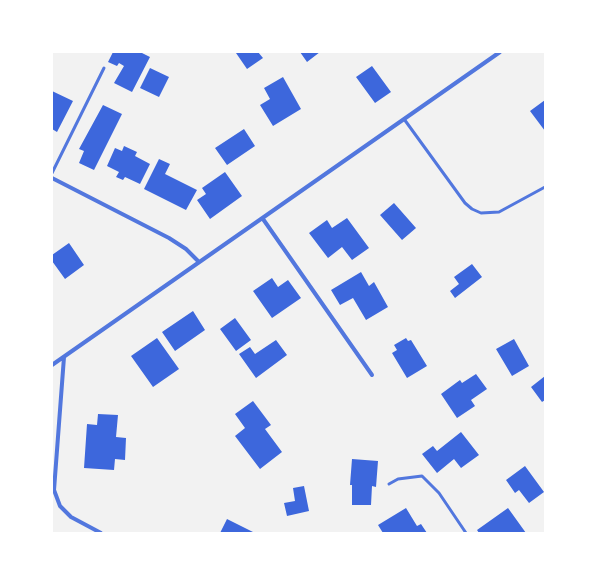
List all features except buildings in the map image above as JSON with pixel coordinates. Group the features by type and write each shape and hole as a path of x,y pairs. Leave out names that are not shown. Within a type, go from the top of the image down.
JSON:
{"street":[{"path":"52,365 500,52"},
{"path":"52,178 169,238 186,249 199,262"},
{"path":"263,219 372,375"},
{"path":"64,357 54,490 60,506 71,517 101,533"}],"lane":[{"path":"52,173 104,68"},
{"path":"404,119 465,203 472,209 481,213 499,212 545,187"},
{"path":"390,484 398,479 422,476 439,492 466,533"}]}
